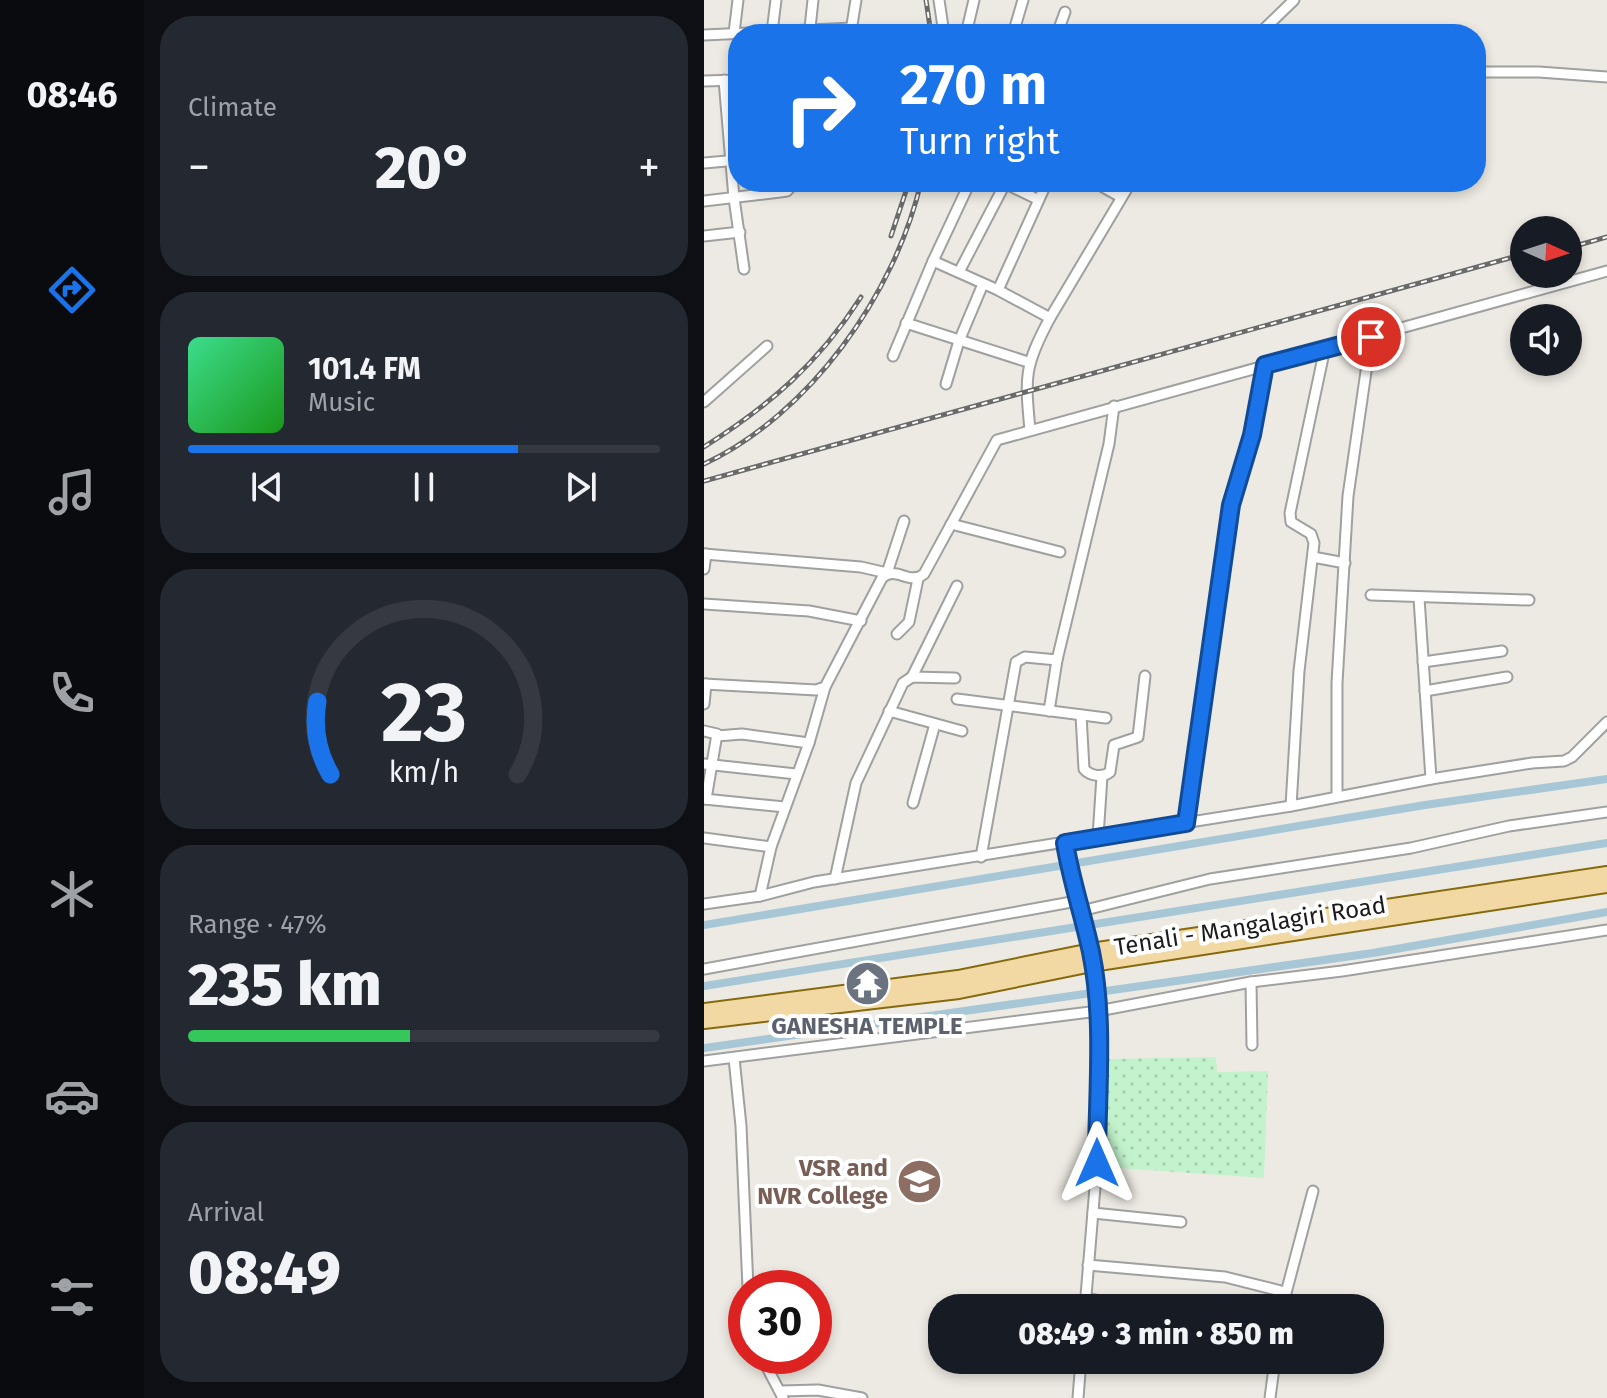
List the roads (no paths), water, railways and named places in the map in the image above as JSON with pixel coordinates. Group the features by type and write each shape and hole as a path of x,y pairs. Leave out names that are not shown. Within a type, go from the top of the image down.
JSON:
{"main road":[{"name":"Tenali - Mangalagiri Road","path":"704,1011 958,978 1607,874"},
{"name":"Tenali - Mangalagiri Road","path":"704,1021 959,991 1091,957 1607,885"}],"street":[{"path":"735,24 738,0"},
{"path":"773,24 776,0"},
{"path":"810,24 813,0"},
{"path":"852,24 856,0"},
{"path":"939,0 943,24"},
{"path":"968,24 974,0"},
{"path":"1016,24 1023,0"},
{"path":"1269,24 1294,0"},
{"path":"1061,24 1065,12"},
{"path":"704,35 728,33"},
{"path":"1486,72 1607,77"},
{"path":"724,80 728,114"},
{"path":"704,81 728,80"},
{"path":"704,163 728,161"},
{"path":"734,192 744,269"},
{"path":"704,201 779,192"},
{"path":"893,356 965,192"},
{"path":"959,272 999,192"},
{"path":"1023,192 1037,199"},
{"path":"998,290 1041,192"},
{"path":"1112,192 1121,197"},
{"path":"1030,430 1026,376 1028,362 1050,318 1124,192"},
{"path":"704,236 740,232"},
{"path":"933,261 1050,318"},
{"path":"897,634 909,622 918,579 924,574 997,440 1607,271"},
{"path":"946,384 959,341 983,284"},
{"path":"906,323 1028,362"},
{"path":"1337,796 1337,683 1348,489 1371,337"},
{"path":"704,402 767,346"},
{"path":"1291,806 1299,671 1314,537 1291,522 1290,513 1325,348"},
{"path":"1186,823 1231,505 1252,435 1265,365"},
{"path":"1049,711 1057,660 1109,444 1114,406"},
{"path":"760,896 771,847 809,743 825,687 887,573 904,521"},
{"path":"951,524 1060,552"},
{"path":"704,569 705,554 861,567 918,579"},
{"path":"1313,557 1345,563"},
{"path":"835,879 856,783 903,683 912,677 957,586"},
{"path":"1371,595 1529,600"},
{"path":"1419,598 1431,779"},
{"path":"704,604 809,611 861,621"},
{"path":"1423,662 1502,651"},
{"path":"981,857 1018,659 1057,660"},
{"path":"1081,715 1084,769 1102,776 1110,772 1114,745 1138,737 1145,676"},
{"path":"912,677 955,678"},
{"path":"1425,691 1507,677"},
{"path":"704,704 705,684 816,690 825,687"},
{"path":"957,699 1106,718"},
{"path":"889,711 962,731"},
{"path":"704,904 760,896 835,879 1291,806 1431,779 1564,761 1572,757 1607,722"},
{"path":"913,803 935,724"},
{"path":"704,731 715,732 717,736"},
{"path":"717,736 742,734 809,743"},
{"path":"717,736 707,764 705,799 785,807"},
{"path":"707,764 796,774"},
{"path":"1098,837 1102,776"},
{"path":"704,969 1081,911 1210,879 1411,848 1509,826 1607,812"},
{"path":"704,838 771,847"},
{"path":"1065,843 1091,957 1098,1007 1097,1163 1086,1294"},
{"path":"704,1061 1098,1007 1251,982 1347,971 1607,930"},
{"path":"1251,982 1252,1045"},
{"path":"734,1058 741,1126 747,1270"},
{"path":"1088,1265 1225,1277 1285,1292 1313,1191"},
{"path":"1093,1213 1181,1222"},
{"path":"771,1374 782,1395 818,1390 862,1398"},
{"path":"1078,1398 1080,1374"},
{"path":"1270,1398 1273,1374"}],"waterway":[{"path":"704,925 1425,805 1607,779"},
{"path":"704,986 1607,843"},
{"path":"704,1048 1373,953 1607,912"}],"railway":[{"path":"926,0 930,24"},
{"path":"891,236 906,192"},
{"path":"704,464 743,442 779,415 842,346 869,307 891,266 909,224 918,192"},
{"path":"1582,244 1607,237"},
{"path":"704,481 1510,258"},
{"path":"704,447 771,399 810,363 861,297"}],"place":[{"name":"GANESHA TEMPLE","path":"867,984"},
{"name":"VSR and NVR College","path":"919,1182"}]}
